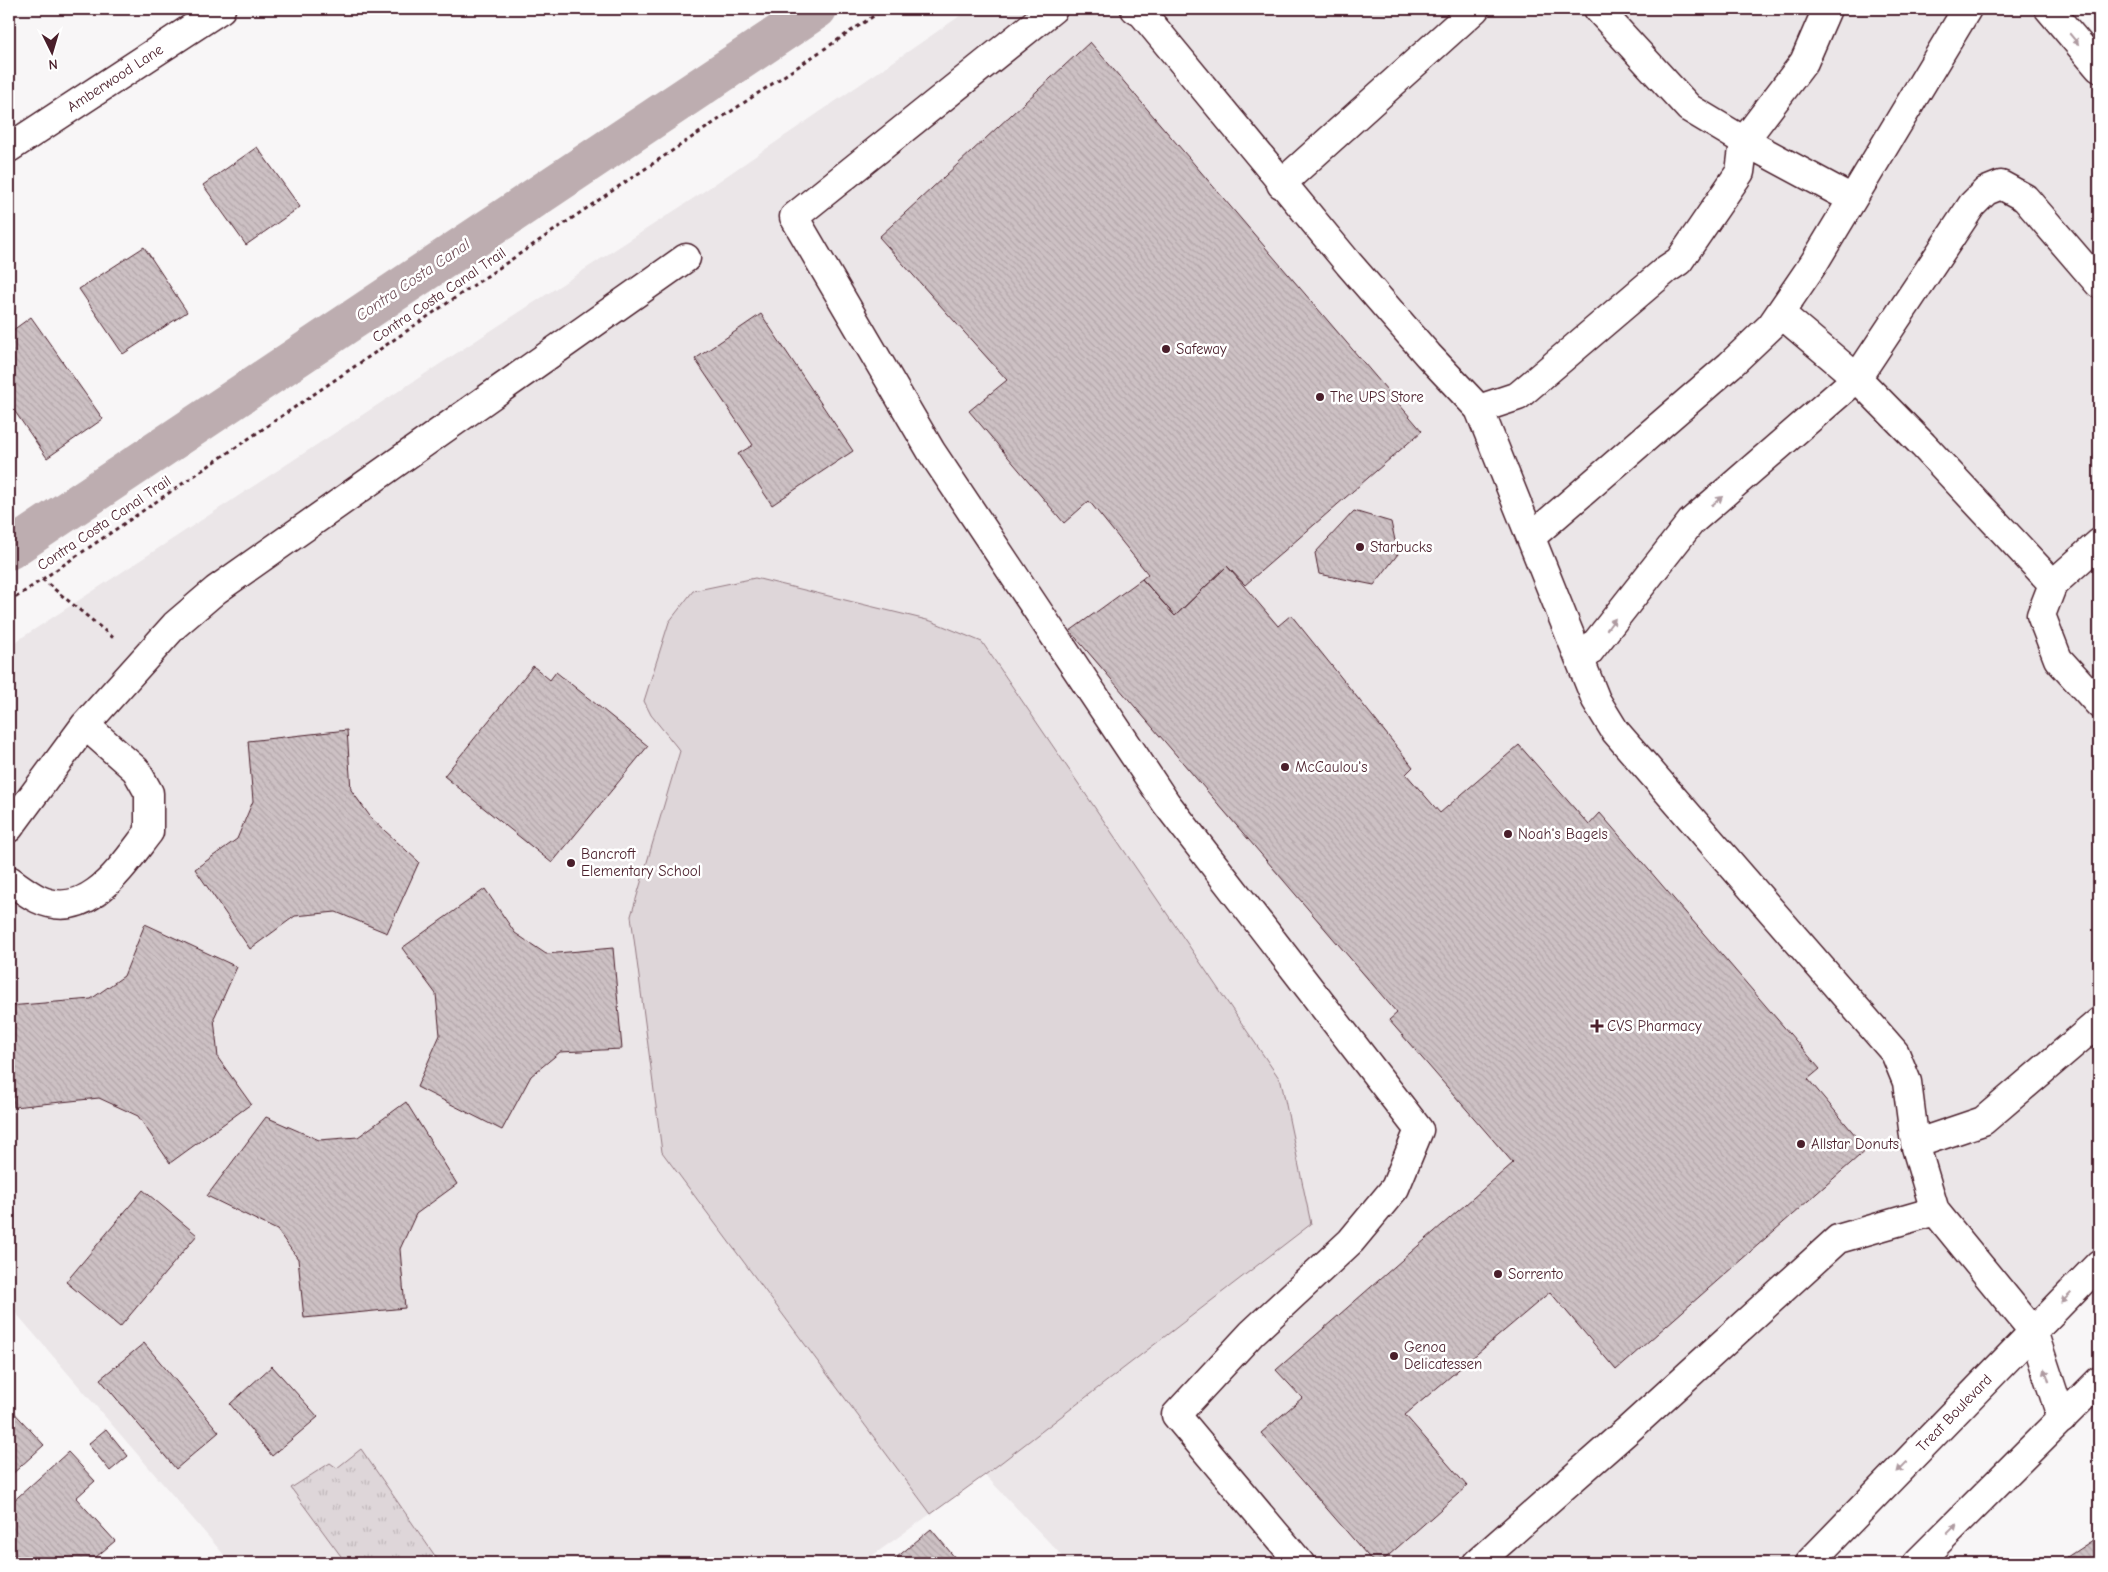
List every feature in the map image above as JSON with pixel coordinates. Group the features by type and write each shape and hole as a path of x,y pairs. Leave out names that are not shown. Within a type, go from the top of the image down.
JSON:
{"street":[{"name":"Amberwood Lane","path":"9,148 221,9"},
{"path":"1053,9 794,217 931,451 1166,803 1419,1130 1395,1188 1351,1241 1252,1333 1176,1414 1300,1563"},
{"path":"1281,184 1475,9"},
{"path":"1598,9 1689,108 1744,141 1852,199"},
{"path":"1479,408 1518,396 1679,260 1740,172 1744,141 1804,62 1827,9"},
{"path":"1531,537 1730,365 1771,326 1814,263 1967,9"},
{"path":"2049,9 2099,68"},
{"path":"1141,10 1281,184 1428,355 1479,408 1596,700 1615,731 1895,1054 1907,1082 1915,1144 1935,1211 2033,1331 2062,1419"},
{"path":"1581,662 1691,522 1856,378 1972,205 1986,191 2001,185 2025,198 2099,284"},
{"path":"9,828 84,725 175,625 216,590 686,258"},
{"path":"1780,313 1856,378 1923,445 2053,584"},
{"path":"2099,543 2053,584 2041,615 2058,658 2099,704"},
{"path":"9,880 39,899 62,904 82,901 104,888 149,832 149,793 136,770 84,725"},
{"path":"1915,1144 1983,1122 2099,1022"},
{"path":"1477,1563 1636,1423 1838,1239 1935,1211"},
{"name":"Treat Boulevard","path":"1809,1563 2099,1264"},
{"path":"1917,1563 2099,1381"}],"path":[{"name":"Contra Costa Canal Trail","path":"9,602 600,198 884,9"},
{"path":"42,579 142,661"}],"shaded area":[{"path":"970,9 2049,9 2099,68 2099,1264 1809,1563 1069,1563 985,1475 862,1563 231,1563 9,1305 9,646 700,194"}],"green space":[{"path":"755,578 931,621 982,642 1281,1081 1311,1224 985,1475 931,1514 662,1152 631,916 680,751 651,715 644,701 669,622 693,591"},
{"path":"361,1449 440,1563 346,1563 291,1488 330,1463 337,1468"}],"building":[{"name":"Safeway","path":"1090,42 1422,431 1245,585 1227,566 1175,616 1142,579 1148,574 1089,501 1064,523 969,411 1007,380 879,237"},
{"path":"257,147 300,207 246,245 203,185"},
{"path":"144,247 187,312 123,354 79,289"},
{"path":"761,314 853,451 772,505 738,454 753,445 695,359"},
{"path":"31,317 103,419 47,458 9,403 9,333"},
{"path":"1354,511 1391,522 1398,554 1374,585 1319,574 1315,553"},
{"path":"1227,566 1278,626 1291,615 1413,767 1406,774 1440,813 1519,745 1589,825 1600,813 1820,1069 1808,1079 1867,1149 1616,1370 1550,1292 1405,1415 1467,1486 1380,1563 1374,1563 1261,1433 1302,1398 1276,1370 1513,1163 1389,1020 1397,1013 1070,631 1142,579 1175,616"},
{"path":"533,666 550,680 556,672 648,746 552,863 444,776"},
{"path":"347,730 351,790 372,819 419,862 387,933 336,912 295,916 250,949 195,869 237,839 253,801 248,741"},
{"path":"485,889 515,933 546,954 613,948 622,1049 560,1052 531,1076 502,1130 417,1087 440,1035 436,994 402,948"},
{"path":"145,924 237,967 214,1018 218,1058 251,1104 170,1163 138,1116 99,1098 14,1107 9,1046 9,1006 91,999 124,976"},
{"path":"406,1102 457,1184 416,1214 400,1249 405,1308 304,1318 298,1259 277,1230 207,1196 266,1117 319,1140 358,1137"},
{"path":"143,1190 197,1235 120,1327 66,1282"},
{"path":"144,1343 219,1432 176,1469 100,1379"},
{"path":"272,1366 318,1417 272,1456 230,1404"},
{"path":"9,1407 44,1445 9,1477"},
{"path":"106,1429 128,1456 110,1471 88,1444"},
{"path":"68,1452 95,1481 76,1498 115,1541 89,1563 35,1563 33,1561 20,1563 9,1551 9,1505"},
{"path":"931,1529 956,1559 950,1563 890,1563"},
{"path":"2099,1536 2099,1563 2072,1563 2067,1557"}],"waterway":[{"name":"Contra Costa Canal","path":"9,550 817,9"}],"place":[{"name":"Safeway","path":"1166,349"},
{"name":"The UPS Store","path":"1320,397"},
{"name":"Starbucks","path":"1360,547"},
{"name":"McCaulou's","path":"1285,767"},
{"name":"Noah's Bagels","path":"1508,834"},
{"name":"Bancroft Elementary School","path":"571,863"},
{"name":"CVS Pharmacy","path":"1597,1026"},
{"name":"Allstar Donuts","path":"1801,1144"},
{"name":"Sorrento","path":"1498,1274"},
{"name":"Genoa Delicatessen","path":"1394,1356"}]}
